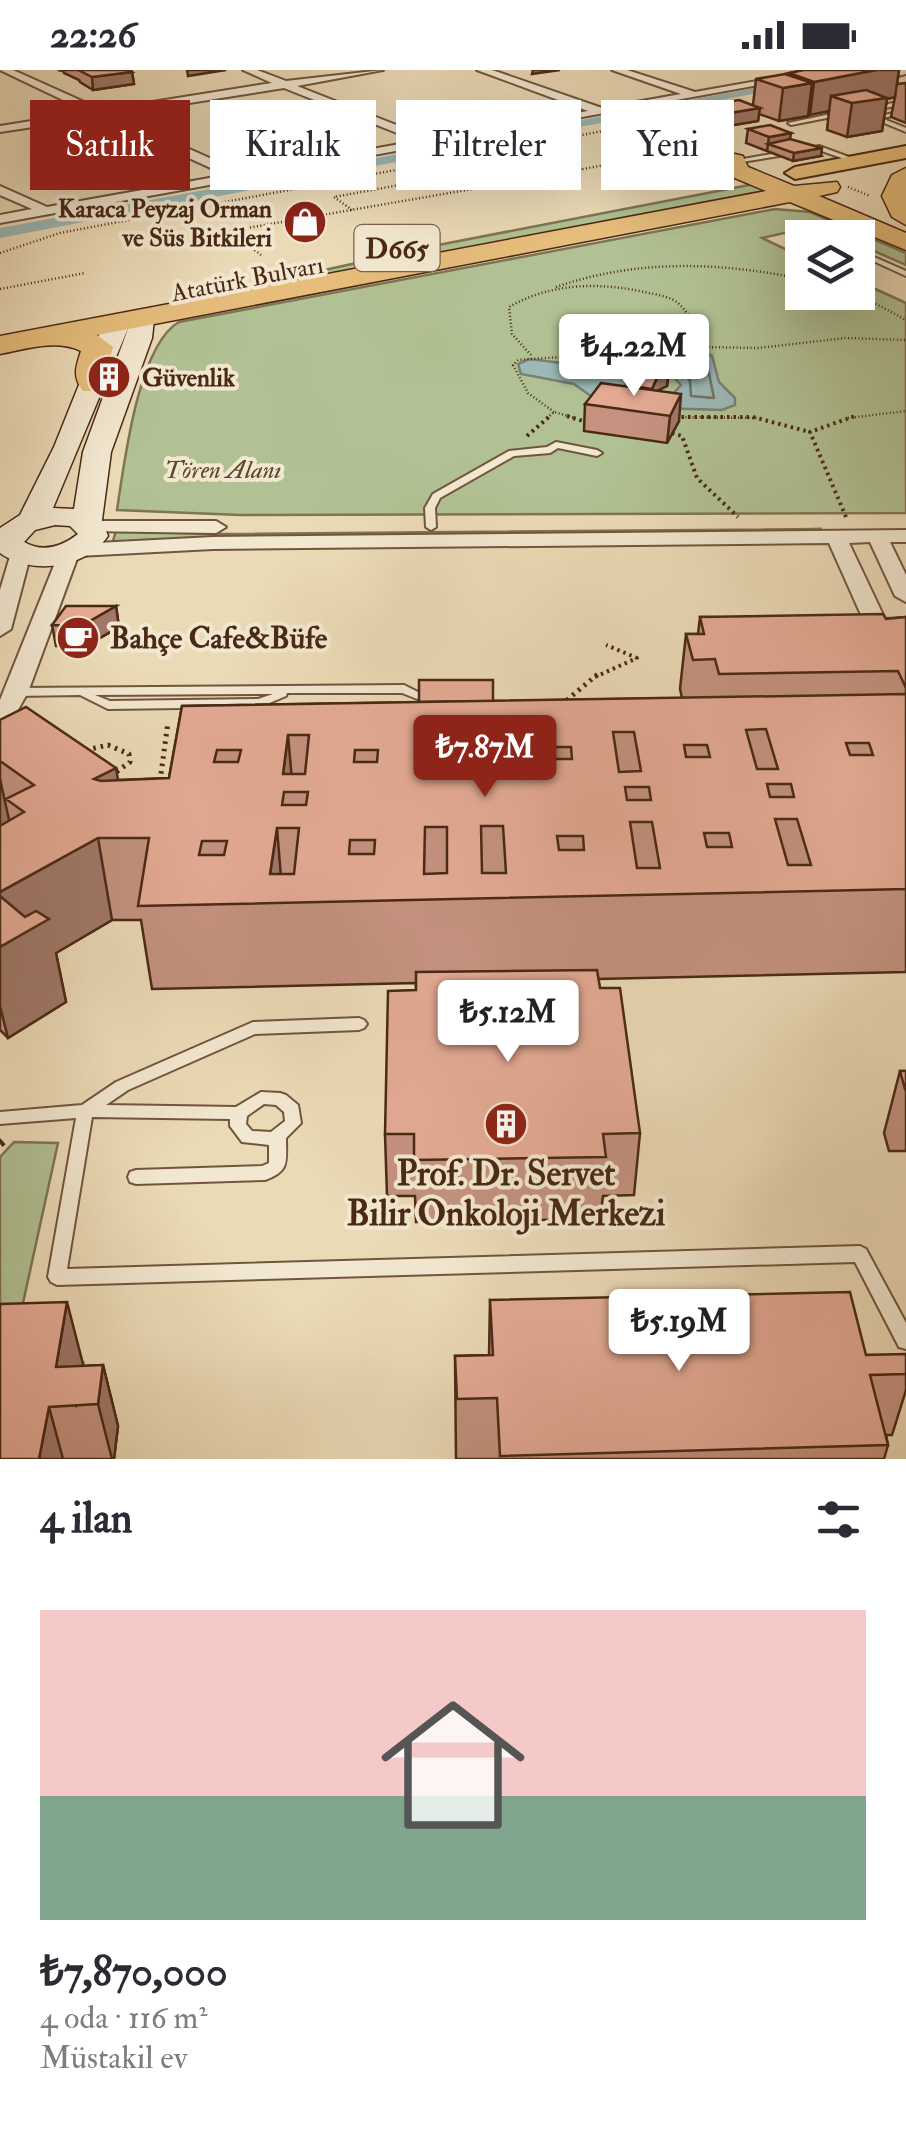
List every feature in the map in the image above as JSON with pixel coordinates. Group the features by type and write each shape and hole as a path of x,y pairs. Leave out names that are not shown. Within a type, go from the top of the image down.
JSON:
{"highway":[{"name":"Atatürk Bulvarı","path":"0,325 412,245 744,171 793,168"},
{"path":"726,208 793,168 906,225"},
{"name":"D665","path":"793,168 841,214"},
{"path":"906,173 893,194 894,202 906,217"},
{"name":"D665","path":"726,208 779,205 841,214 906,242"},
{"name":"Atatürk Bulvarı","path":"0,346 726,208"},
{"path":"68,312 129,320 146,305 359,262 412,245"},
{"path":"41,338 78,338 98,346 90,374 94,384"}],"main road":[{"name":"Atatürk Bulvarı","path":"793,168 906,152"},
{"path":"828,187 906,173"}],"street":[{"path":"6,70 72,100"},
{"path":"248,70 396,128"},
{"path":"182,100 378,70"},
{"path":"482,70 601,112"},
{"path":"618,70 696,96"},
{"path":"672,100 836,70"},
{"path":"906,71 858,82 906,100"},
{"path":"0,129 30,124"},
{"path":"734,167 744,171"},
{"path":"0,219 210,181"},
{"path":"0,190 46,210"},
{"path":"0,629 14,537 68,448 112,335 129,320 140,338 97,452 81,538 8,692 0,721"},
{"path":"14,537 63,516 81,538 213,543 854,534 906,524"},
{"path":"81,538 431,527 748,525 906,536"},
{"path":"854,534 906,596"},
{"path":"854,534 877,626 906,625"}],"lane":[{"path":"868,109 906,100"},
{"path":"906,112 875,118 906,130"},
{"path":"791,123 848,113"},
{"path":"875,260 906,274"},
{"path":"431,527 430,508 436,496 512,453 550,450 556,445 598,453"},
{"path":"8,692 80,692 291,690 404,689 430,690 95,687 80,692"},
{"path":"80,692 108,704 171,704 260,703 291,690"},
{"path":"359,1024 253,1028 122,1086 86,1111 57,1277 860,1254 906,1340"},
{"path":"0,1118 86,1111 240,1113 261,1098 287,1104 292,1109 292,1124 278,1137 248,1137 238,1126 240,1113"},
{"path":"136,1176 265,1173 277,1166 278,1137"}],"path":[{"path":"0,253 75,230 601,131"},
{"path":"582,169 653,158 719,172 744,171"},
{"path":"352,210 334,197 396,186"},
{"path":"261,255 230,231 467,190"},
{"path":"533,356 516,342 506,316 509,307 518,300 576,281 673,266 731,267 785,276"},
{"path":"0,288 85,273"},
{"path":"548,291 616,288 676,300 695,324 700,345"},
{"path":"875,303 906,320"},
{"path":"568,355 568,340 593,328 618,330 650,346"},
{"path":"590,423 554,412 530,398 513,366 518,360 533,356 604,354 650,346 759,348 858,337 906,340"},
{"path":"661,415 753,418 810,432 860,414 906,411"},
{"path":"512,453 554,412"},
{"path":"810,432 854,534"},
{"path":"672,433 682,436 698,478 748,525"},
{"path":"552,714 572,692 598,674 637,658 606,645"},
{"path":"158,796 171,704"},
{"path":"75,754 108,745 129,754 130,762 101,788"}],"green space":[{"path":"754,184 768,192 153,308 433,246"},
{"name":"Tören Alanı","path":"775,209 810,212 829,220 785,220 785,233 762,238 785,249 785,310 875,310 875,289 906,303 906,513 240,515 117,510 143,379 165,335 179,322"},
{"path":"875,240 906,253 906,265 875,251"},
{"path":"822,529 216,538 112,544 116,531 216,534"},
{"path":"14,1142 58,1143 9,1367 0,1367 0,1157"}],"water":[{"path":"679,350 712,356 719,382 735,398 735,405 722,410 660,408 681,385 657,359"},
{"path":"529,359 562,363 622,360 629,364 625,386 595,399 574,384 521,374 518,364"}],"building":[{"path":"78,70 129,70 132,72 92,77"},
{"path":"876,70 814,82 789,73"},
{"path":"785,74 812,83 783,88 756,79"},
{"path":"866,90 887,98 852,103 831,96"},
{"path":"739,100 760,108 734,112 734,101"},
{"path":"770,125 791,133 769,137 748,129"},
{"path":"790,139 822,148 794,153 768,144"},
{"path":"662,357 669,368 659,373 652,389 633,386 641,372 631,369 632,360"},
{"path":"601,383 681,394 670,416 585,404"},
{"path":"66,606 116,606 81,626 52,625"},
{"path":"883,614 886,619 906,617 906,688 898,671 719,674 715,659 693,660 686,634 704,634 700,617"},
{"path":"419,680 493,680 493,701 419,702"},
{"path":"906,694 906,889 138,906 149,838 98,838 0,892 0,826 24,812 6,799 34,785 0,761 0,720 26,707 116,768 94,779 169,778 182,706","holes":["766,729 778,769 757,769 746,730","613,732 634,732 641,771 619,772","477,733 497,733 499,773 478,773","422,734 442,734 442,773 421,773","288,735 309,735 305,774 283,774","846,743 869,743 873,755 850,755","684,745 707,745 710,757 686,757","547,747 571,747 572,759 548,759","217,750 241,750 238,762 214,762","355,750 378,750 377,762 354,762","767,784 791,784 794,797 770,797","625,787 649,787 651,800 627,800","284,792 308,792 306,805 282,805","775,819 797,819 811,865 788,865","630,822 652,822 660,868 637,868","481,826 503,826 506,873 482,873","425,827 447,827 447,873 424,874","277,828 299,828 294,874 270,874","704,833 729,833 732,847 707,847","557,836 583,836 584,850 559,850","350,840 375,840 374,854 349,854","202,841 227,841 224,855 199,855"]},
{"path":"0,896 25,917 36,911 49,919 0,947"},
{"name":"Prof. Dr. Servet Bilir Onkoloji Merkezi","path":"597,970 600,988 620,988 640,1133 603,1134 606,1157 414,1160 414,1134 385,1134 388,991 416,990 416,972"},
{"path":"900,1071 906,1071 906,1089 905,1089"},
{"path":"850,1292 866,1355 906,1354 906,1374 870,1375 888,1445 500,1456 497,1398 457,1399 455,1356 493,1355 490,1300"},
{"path":"67,1302 56,1367 103,1365 98,1404 49,1407 39,1459 0,1459 0,1304"}],"waterway":[{"path":"0,233 871,70"}],"place":[{"name":"Karaca Peyzaj Orman ve Süs Bitkileri","path":"305,222"},
{"name":"Güvenlik","path":"109,377"},
{"name":"Bahçe Cafe&Büfe","path":"78,638"},
{"name":"Prof. Dr. Servet Bilir Onkoloji Merkezi","path":"506,1124"}]}
